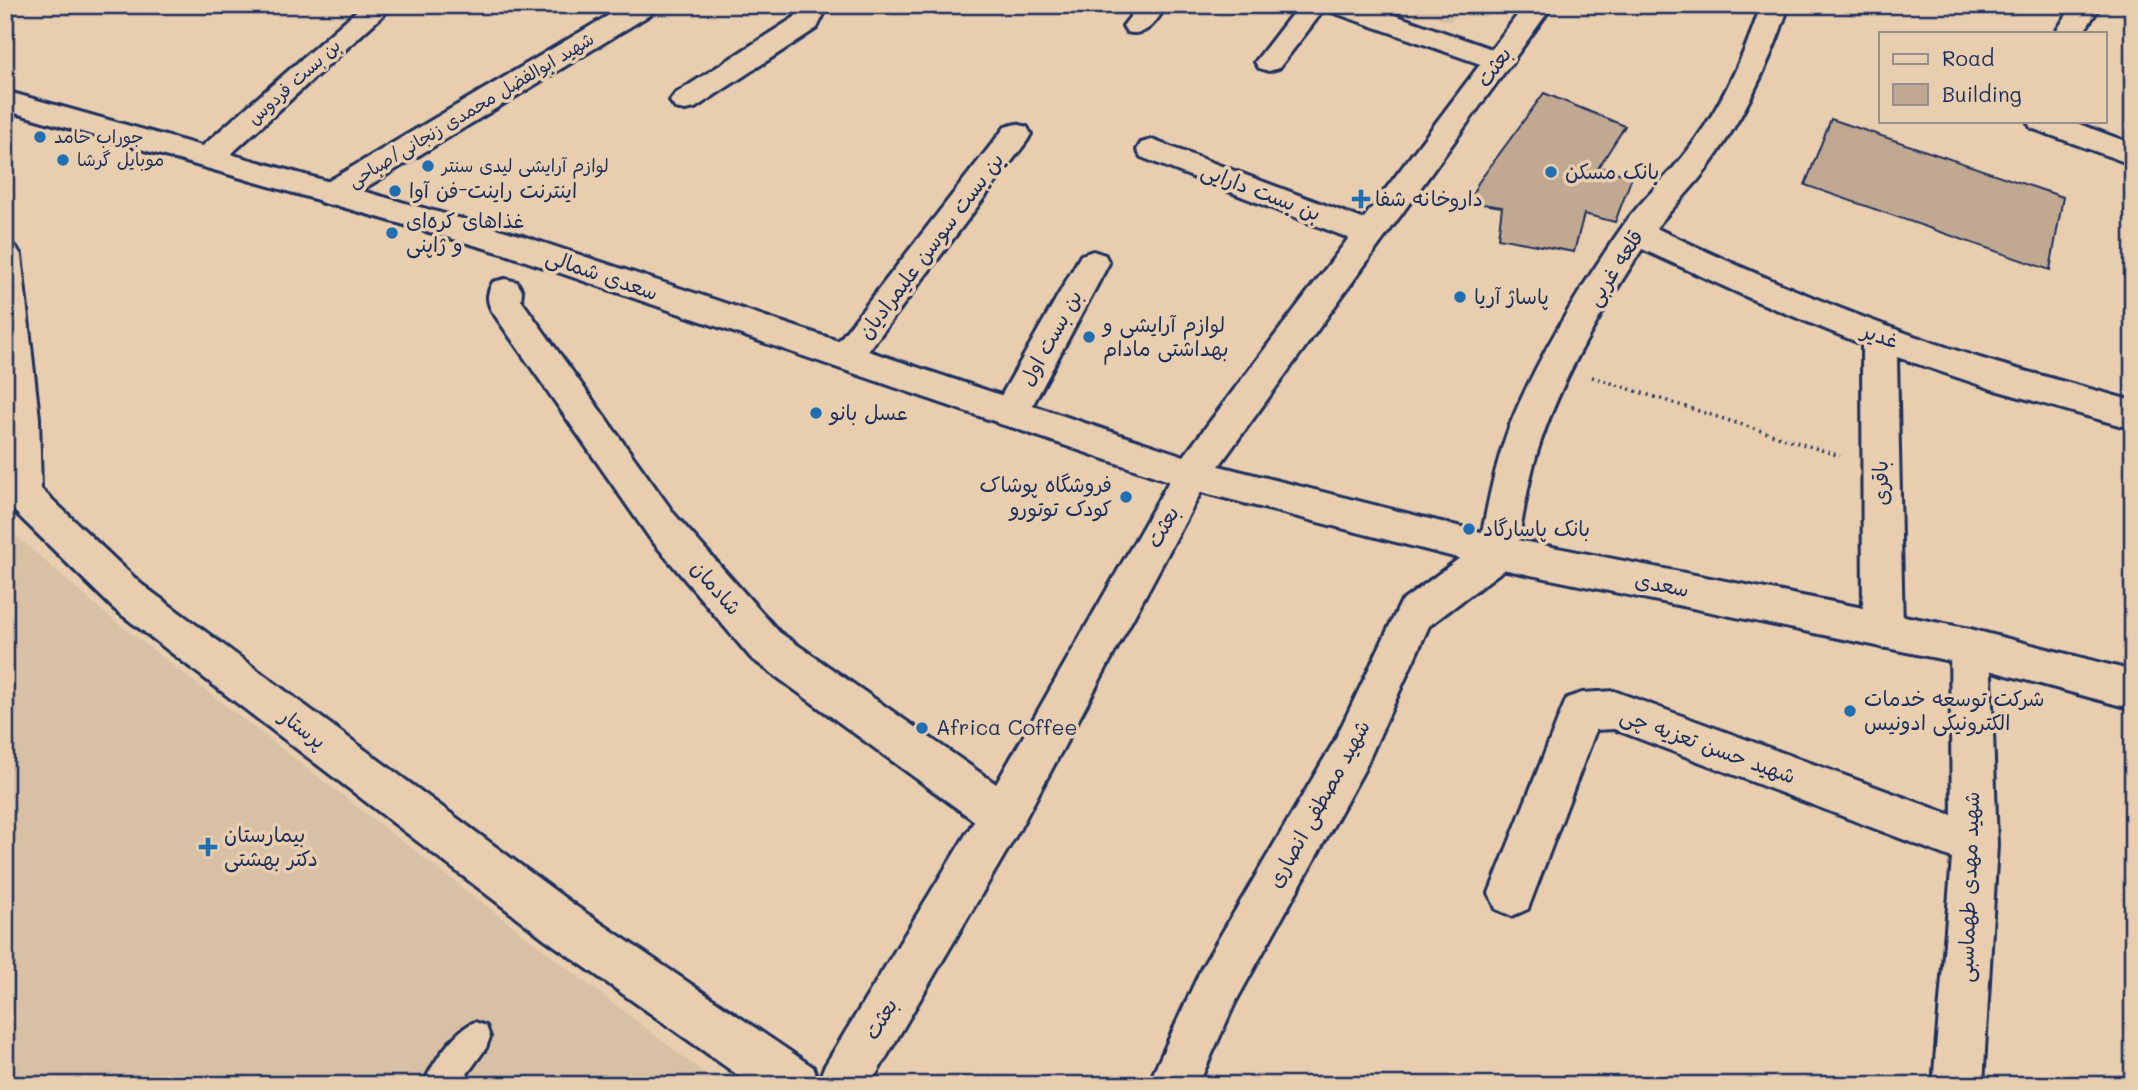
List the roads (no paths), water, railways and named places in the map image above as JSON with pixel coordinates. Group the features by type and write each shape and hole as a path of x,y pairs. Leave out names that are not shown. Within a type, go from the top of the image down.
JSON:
{"street":[{"name":"بن بست فردوس","path":"208,158 380,5"},
{"name":"شهید ابوالفضل محمدی زنجانی/صباحی","path":"331,194 646,5"},
{"path":"1269,62 1314,5"},
{"path":"1339,5 1499,61"},
{"name":"بعثت","path":"842,1085 1003,815 1192,474 1539,5"},
{"name":"قلعه غربی","path":"1497,552 1519,453 1539,400 1588,309 1636,232 1666,193 1693,165 1727,113 1768,30 1775,5"},
{"path":"2070,32 2087,5"},
{"path":"685,101 807,22 808,9"},
{"name":"سعدی شمالی","path":"5,100 512,244 1192,474"},
{"path":"2027,123 2133,155"},
{"name":"بن بست سوسن علیمرادیان","path":"845,357 1016,134"},
{"name":"بن بست دارایی","path":"1152,150 1370,234"},
{"name":"غدیر","path":"1636,232 1738,282 1880,336 1995,376 2133,415"},
{"name":"پرستار","path":"5,255 21,418 22,495 127,596 561,923 795,1085"},
{"name":"بن بست اول","path":"1010,413 1093,263"},
{"name":"شادمان","path":"505,291 504,302 662,526 765,645 1003,815"},
{"name":"باقری","path":"1880,336 1883,630"},
{"name":"سعدی","path":"1192,474 1497,552 1970,647 2133,690"},
{"name":"شهید مصطفی انصاری","path":"1173,1085 1218,986 1349,756 1415,614 1497,552"},
{"name":"شهید مهدی طهماسبی","path":"1958,1085 1975,845 1970,647"},
{"name":"شهید حسن تعزیه چی","path":"1512,893 1582,712 1614,710 1975,845"}],"lane":[{"path":"439,1085 475,1037"}],"place":[{"name":"جوراب حامد","path":"40,137"},
{"name":"موبایل گرشا","path":"63,160"},
{"name":"لوازم آرایشی لیدی سنتر","path":"428,166"},
{"name":"بانک مسکن","path":"1551,172"},
{"name":"اینترنت راینت-فن آوا","path":"395,191"},
{"name":"داروخانه شفا","path":"1361,199"},
{"name":"غذاهای کره‌ای و ژاپنی","path":"392,233"},
{"name":"پاساژ آریا","path":"1460,297"},
{"name":"لوازم آرایشی و بهداشتی مادام","path":"1089,337"},
{"name":"عسل بانو","path":"816,413"},
{"name":"فروشگاه پوشاک کودک توتورو","path":"1126,497"},
{"name":"بانک پاسارگاد","path":"1469,529"},
{"name":"شرکت توسعه خدمات الکترونیکی ادونیس","path":"1850,711"},
{"name":"Africa Coffee","path":"922,728"},
{"name":"بیمارستان دکتر بهشتی","path":"208,847"}]}
